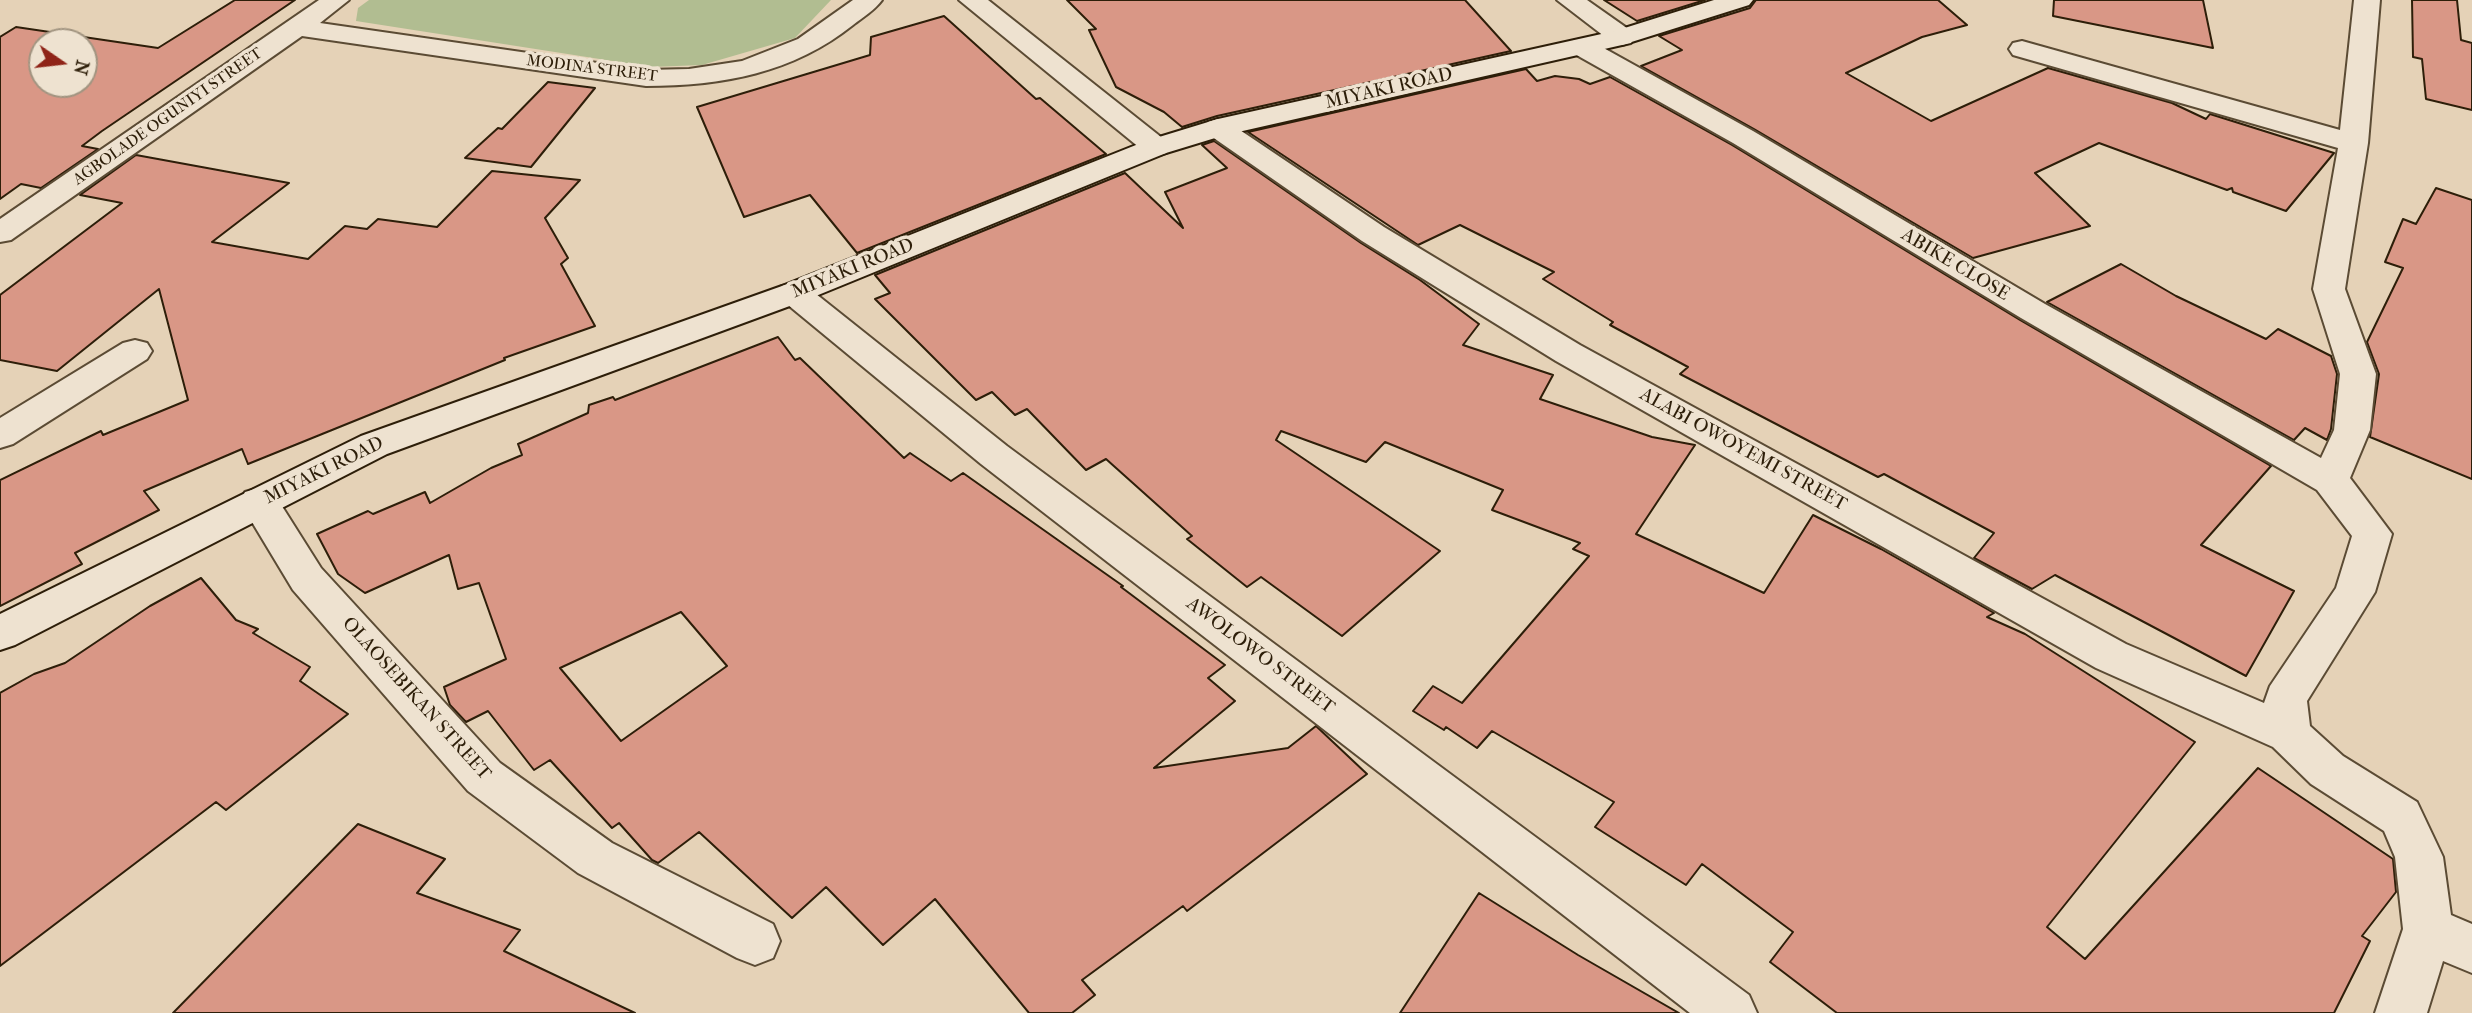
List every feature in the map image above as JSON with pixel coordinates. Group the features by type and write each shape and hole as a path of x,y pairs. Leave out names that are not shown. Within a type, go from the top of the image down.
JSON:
{"street":[{"name":"AGBOLADE OGUNIYI STREET","path":"0,233 336,0"},
{"name":"MODINA STREET","path":"297,27 646,78 695,79 753,69 809,44 869,0"},
{"path":"972,0 1156,147"},
{"path":"1570,0 1622,37"},
{"name":"MIYAKI ROAD","path":"0,633 374,445 794,293 1156,147 1218,128 1622,37 1740,0"},
{"path":"2289,734 2284,699 2355,592 2372,534 2330,480 2352,430 2358,374 2329,289 2353,143 2367,0"},
{"name":"ABIKE CLOSE","path":"1582,47 1743,137 2034,311 2330,480"},
{"path":"2022,49 2353,143"},
{"name":"ALABI OWOYEMI STREET","path":"1218,128 1373,234 1568,353 2111,656 2289,734 2327,770 2401,817 2450,939"},
{"name":"AWOLOWO STREET","path":"794,293 994,455 1731,1013"},
{"path":"0,435 135,351"},
{"name":"OLAOSEBIKAN STREET","path":"258,502 307,579 484,777 595,858 755,941"},
{"path":"2401,1013 2450,939"}],"green space":[{"path":"369,0 831,0 795,38 702,65 651,67 356,21 358,8"}],"building":[{"path":"235,0 295,0 102,131 82,146 98,149 41,188 21,184 0,199 0,37 16,27 28,29 28,98 98,98 98,39 158,48"},
{"path":"1067,0 1465,0 1511,51 1217,116 1182,127 1164,112 1116,87 1089,30 1096,29"},
{"path":"1604,0 1705,0 1637,21"},
{"path":"1756,0 1938,0 1967,25 1922,37 1846,73 1931,121 2048,68 2172,103 2206,119 2210,114 2334,153 2286,211 2233,192 2232,188 2227,190 2099,143 2035,173 2090,226 1973,258 1641,66 1682,50 1659,36 1750,8"},
{"path":"2054,0 2203,0 2213,48 2053,16"},
{"path":"2412,0 2457,0 2461,40 2472,43 2472,110 2426,99 2422,59 2413,57"},
{"path":"944,16 1036,99 1040,98 1106,154 857,253 810,195 744,217 697,107 870,55 871,37"},
{"path":"1526,69 1537,81 1555,76 1579,79 1590,84 1610,77 1732,145 2020,320 2271,466 2201,545 2294,591 2246,676 2055,575 2032,589 1974,558 1994,533 1884,474 1878,477 1680,374 1688,367 1610,325 1613,322 1543,279 1554,272 1460,225 1418,245 1248,132"},
{"path":"548,82 595,88 531,167 465,158 498,128 502,129"},
{"path":"1214,141 1361,243 1420,280 1479,324 1463,345 1553,375 1540,399 1652,437 1695,445 1636,534 1764,593 1813,515 1881,549 1994,613 1987,617 2025,634 2195,742 2047,927 2085,959 2258,768 2393,859 2396,892 2362,936 2370,941 2334,1013 1837,1013 1770,962 1793,932 1702,864 1686,885 1595,827 1614,802 1492,731 1477,748 1446,727 1444,730 1413,711 1433,686 1462,703 1589,556 1573,549 1580,543 1492,510 1503,490 1385,442 1366,462 1281,431 1276,440 1440,551 1342,636 1261,577 1247,587 1187,539 1192,536 1106,459 1086,470 1027,409 1015,415 992,392 976,400 875,299 890,293 875,275 1125,173 1183,228 1165,192 1227,168 1202,145"},
{"path":"136,155 289,183 212,242 308,259 345,226 367,229 378,219 437,227 492,171 580,180 545,218 568,258 561,264 595,326 504,358 505,360 248,464 242,449 144,491 159,510 75,553 82,564 0,606 0,480 101,431 103,435 188,400 159,289 57,371 0,360 0,295 122,203 80,195"},
{"path":"2436,188 2472,200 2472,479 2370,437 2379,374 2367,342 2403,268 2385,262 2403,219 2416,224"},
{"path":"2121,264 2176,296 2266,339 2278,329 2331,356 2337,374 2331,429 2327,440 2305,428 2294,440 2047,302"},
{"path":"778,337 795,360 800,358 904,458 910,453 951,481 963,473 1123,586 1121,587 1225,665 1208,678 1235,701 1154,768 1288,748 1316,726 1367,774 1187,911 1183,906 1082,980 1095,995 1072,1013 1029,1013 935,899 883,945 826,887 792,918 699,832 658,863 652,860 619,823 612,828 550,760 534,770 488,711 466,722 450,705 444,687 506,659 479,583 458,589 449,555 365,593 338,574 317,534 368,511 373,514 425,492 430,503 491,468 522,455 518,444 588,413 589,405 613,397 615,400","holes":["681,612 727,666 621,741 560,668"]},
{"path":"201,578 236,620 258,629 253,633 310,667 300,681 348,714 226,810 216,802 0,966 0,693 34,674 65,663 150,606"},
{"path":"358,824 445,859 417,893 520,930 504,951 635,1013 173,1013"},
{"path":"1479,893 1578,955 1679,1013 1400,1013"}]}
